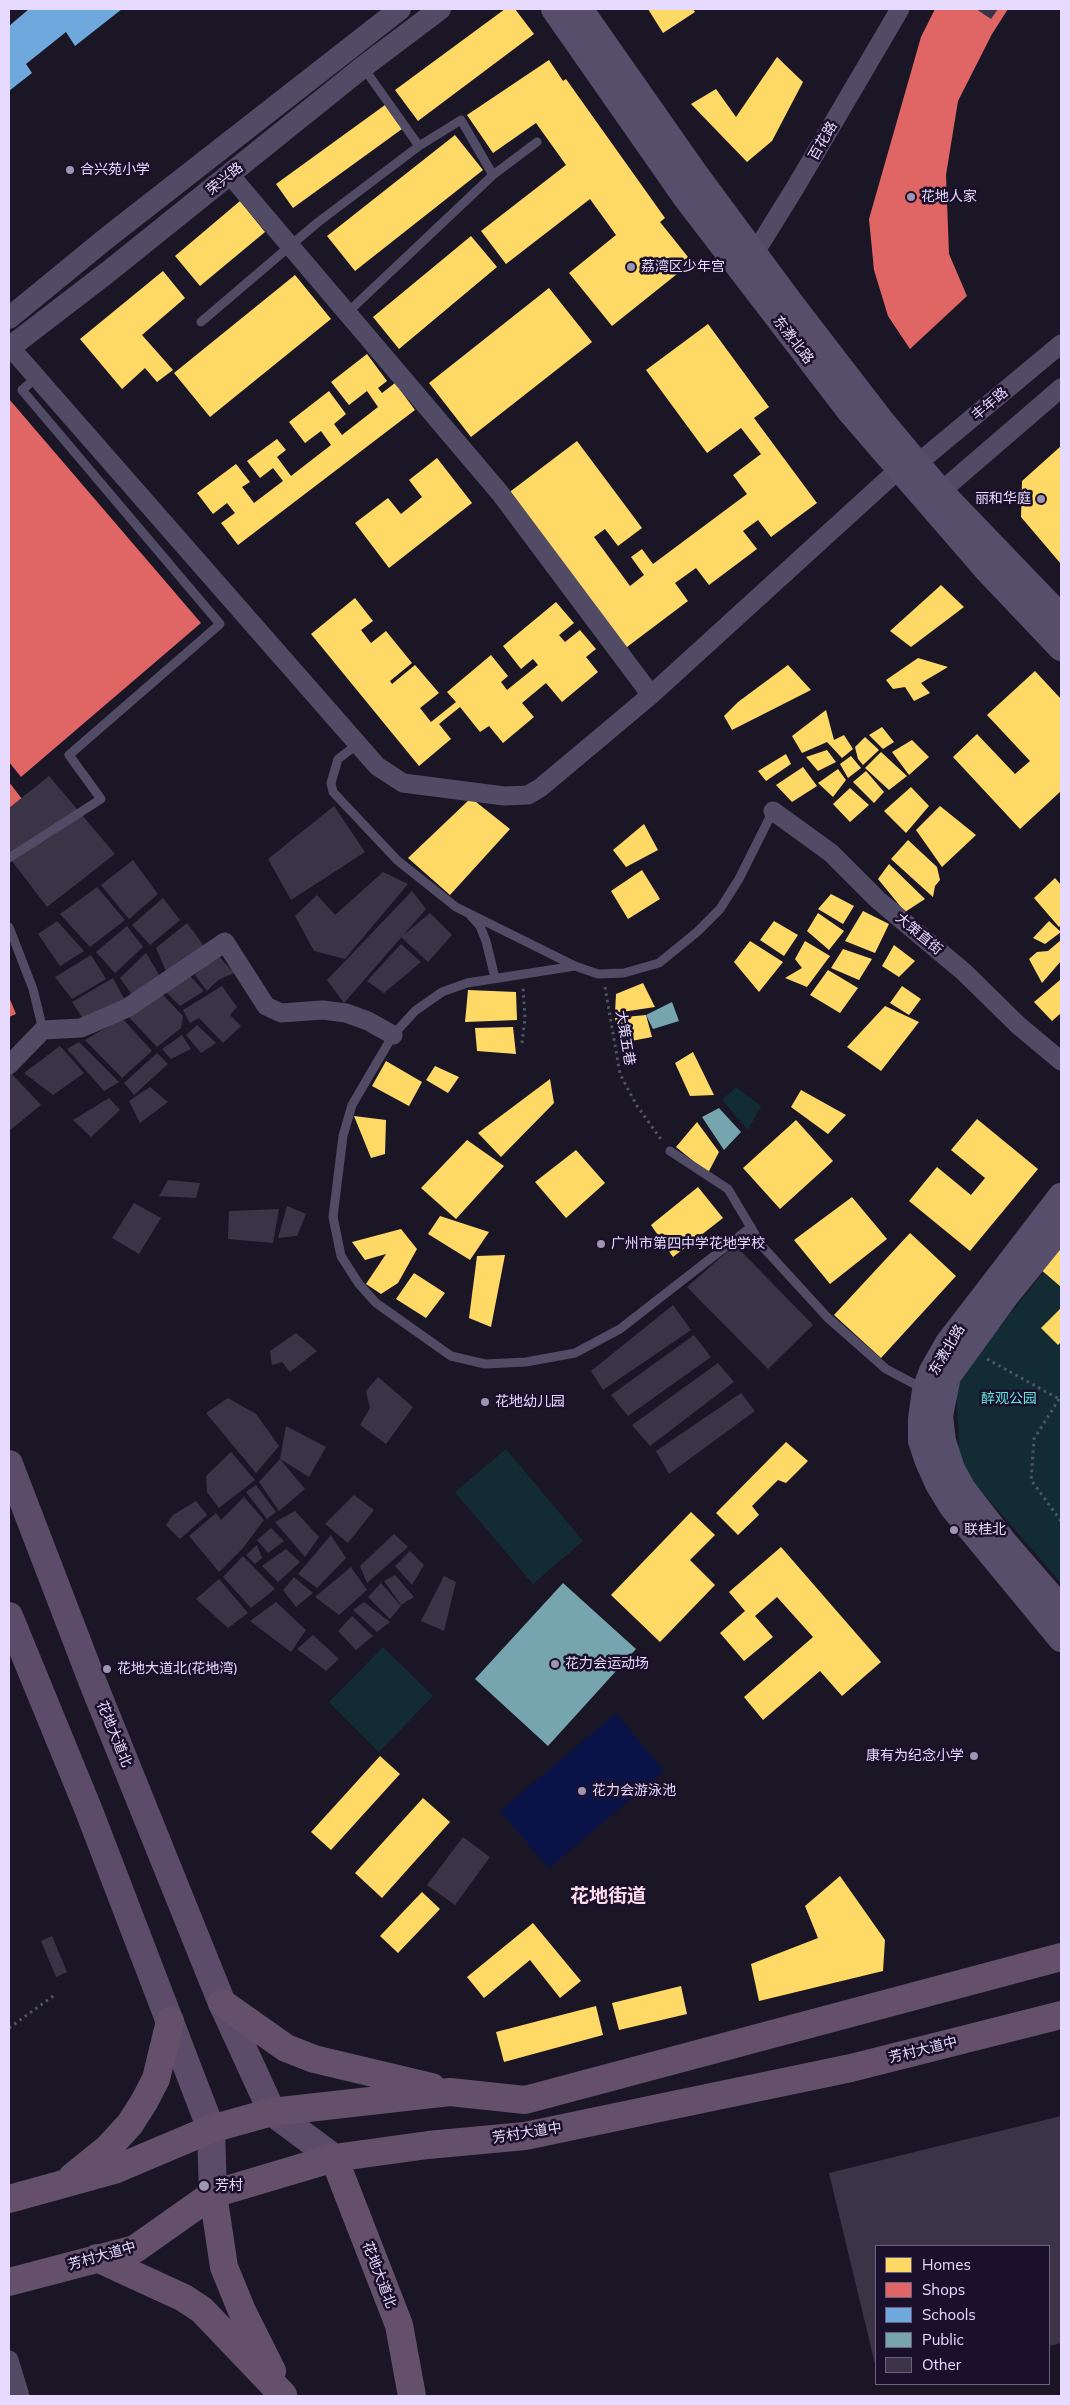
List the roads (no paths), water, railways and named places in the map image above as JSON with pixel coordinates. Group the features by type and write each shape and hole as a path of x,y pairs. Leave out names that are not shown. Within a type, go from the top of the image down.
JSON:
{"highway":[{"path":"222,2003 286,2048 314,2059 450,2092 526,2100 1061,1957"},
{"name":"芳村大道中","path":"9,2282 135,2249 213,2194 334,2158 428,2145 525,2136 851,2068 1061,2015"},
{"path":"43,2191 77,2174 109,2147 130,2124 156,2080 170,2021"},
{"path":"9,2199 114,2170 211,2129 272,2112 450,2092"},
{"name":"花地大道北","path":"334,2158 399,2325 412,2396"},
{"path":"213,2194 224,2267 242,2311 284,2395"},
{"path":"97,2258 184,2298 202,2310 284,2395"}],"main road":[{"name":"东漖北路","path":"554,9 686,198 746,261 880,419 908,466 934,497 986,570 1061,648"},
{"name":"东漖北路","path":"580,9 746,261"},
{"name":"东漖北路","path":"934,497 1061,617"},
{"name":"东漖北路","path":"1061,1196 948,1343 932,1371 925,1390 921,1419 921,1441 938,1484 952,1507 974,1536 1061,1639"},
{"name":"东漖北路","path":"1061,1228 967,1348 948,1376 940,1416 943,1441 952,1469 984,1516 1061,1608"},
{"name":"花地大道北","path":"9,1464 93,1683 222,2003 272,2112"},
{"path":"9,1616 89,1810 211,2129 213,2194"},
{"path":"272,2112 334,2158"}],"street":[{"name":"荣兴路","path":"9,318 116,231 400,9"},
{"name":"荣兴路","path":"9,343 230,176 363,67 440,9"},
{"name":"百花路","path":"746,261 900,9"},
{"path":"230,176 500,493 651,695"},
{"name":"丰年路","path":"9,343 36,378 377,766 403,783 504,796 528,795 540,788 651,695 908,466 1061,344"},
{"path":"934,497 1061,388"},
{"name":"大策直街","path":"773,811 831,853 878,900 964,972 1018,1025 1061,1062"},
{"path":"9,1065 43,1030 82,1028 128,1008 224,942 266,1006 281,1013 322,1010 346,1013 368,1021 393,1035"},
{"path":"9,2360 20,2396"}],"lane":[{"path":"363,67 419,146"},
{"path":"201,322 317,223 419,146 461,120 493,175"},
{"path":"347,313 493,175 537,142"},
{"path":"9,858 101,799 69,755 220,624 22,390 36,378"},
{"path":"358,744 338,759 331,783 333,792 397,860 436,892 468,912 575,966 598,974 624,973 659,963 697,932 720,909 739,879 773,811"},
{"path":"468,912 480,926 486,941 494,978"},
{"path":"9,927 33,989 43,1030"},
{"path":"575,966 467,983 442,992 414,1011 393,1035 352,1105 343,1136 333,1217 341,1256 359,1284 376,1303 451,1356 485,1364 526,1362 575,1353 620,1328 751,1227"},
{"path":"670,1151 728,1189 762,1246 827,1317 886,1369 925,1390"}],"place":[{"name":"合兴苑小学","path":"70,170"},
{"name":"花地人家","path":"911,197"},
{"name":"荔湾区少年宫","path":"631,267"},
{"name":"丽和华庭","path":"1041,499"},
{"name":"广州市第四中学花地学校","path":"601,1244"},
{"name":"花地幼儿园","path":"485,1402"},
{"name":"联桂北","path":"954,1530"},
{"name":"花力会运动场","path":"555,1664"},
{"name":"花地大道北(花地湾)","path":"107,1669"},
{"name":"康有为纪念小学","path":"974,1756"},
{"name":"花力会游泳池","path":"582,1791"},
{"name":"芳村","path":"204,2186"}],"district":[{"name":"花地街道","path":"608,1896"}],"park label":[{"name":"醉观公园","path":"1009,1399"}]}
